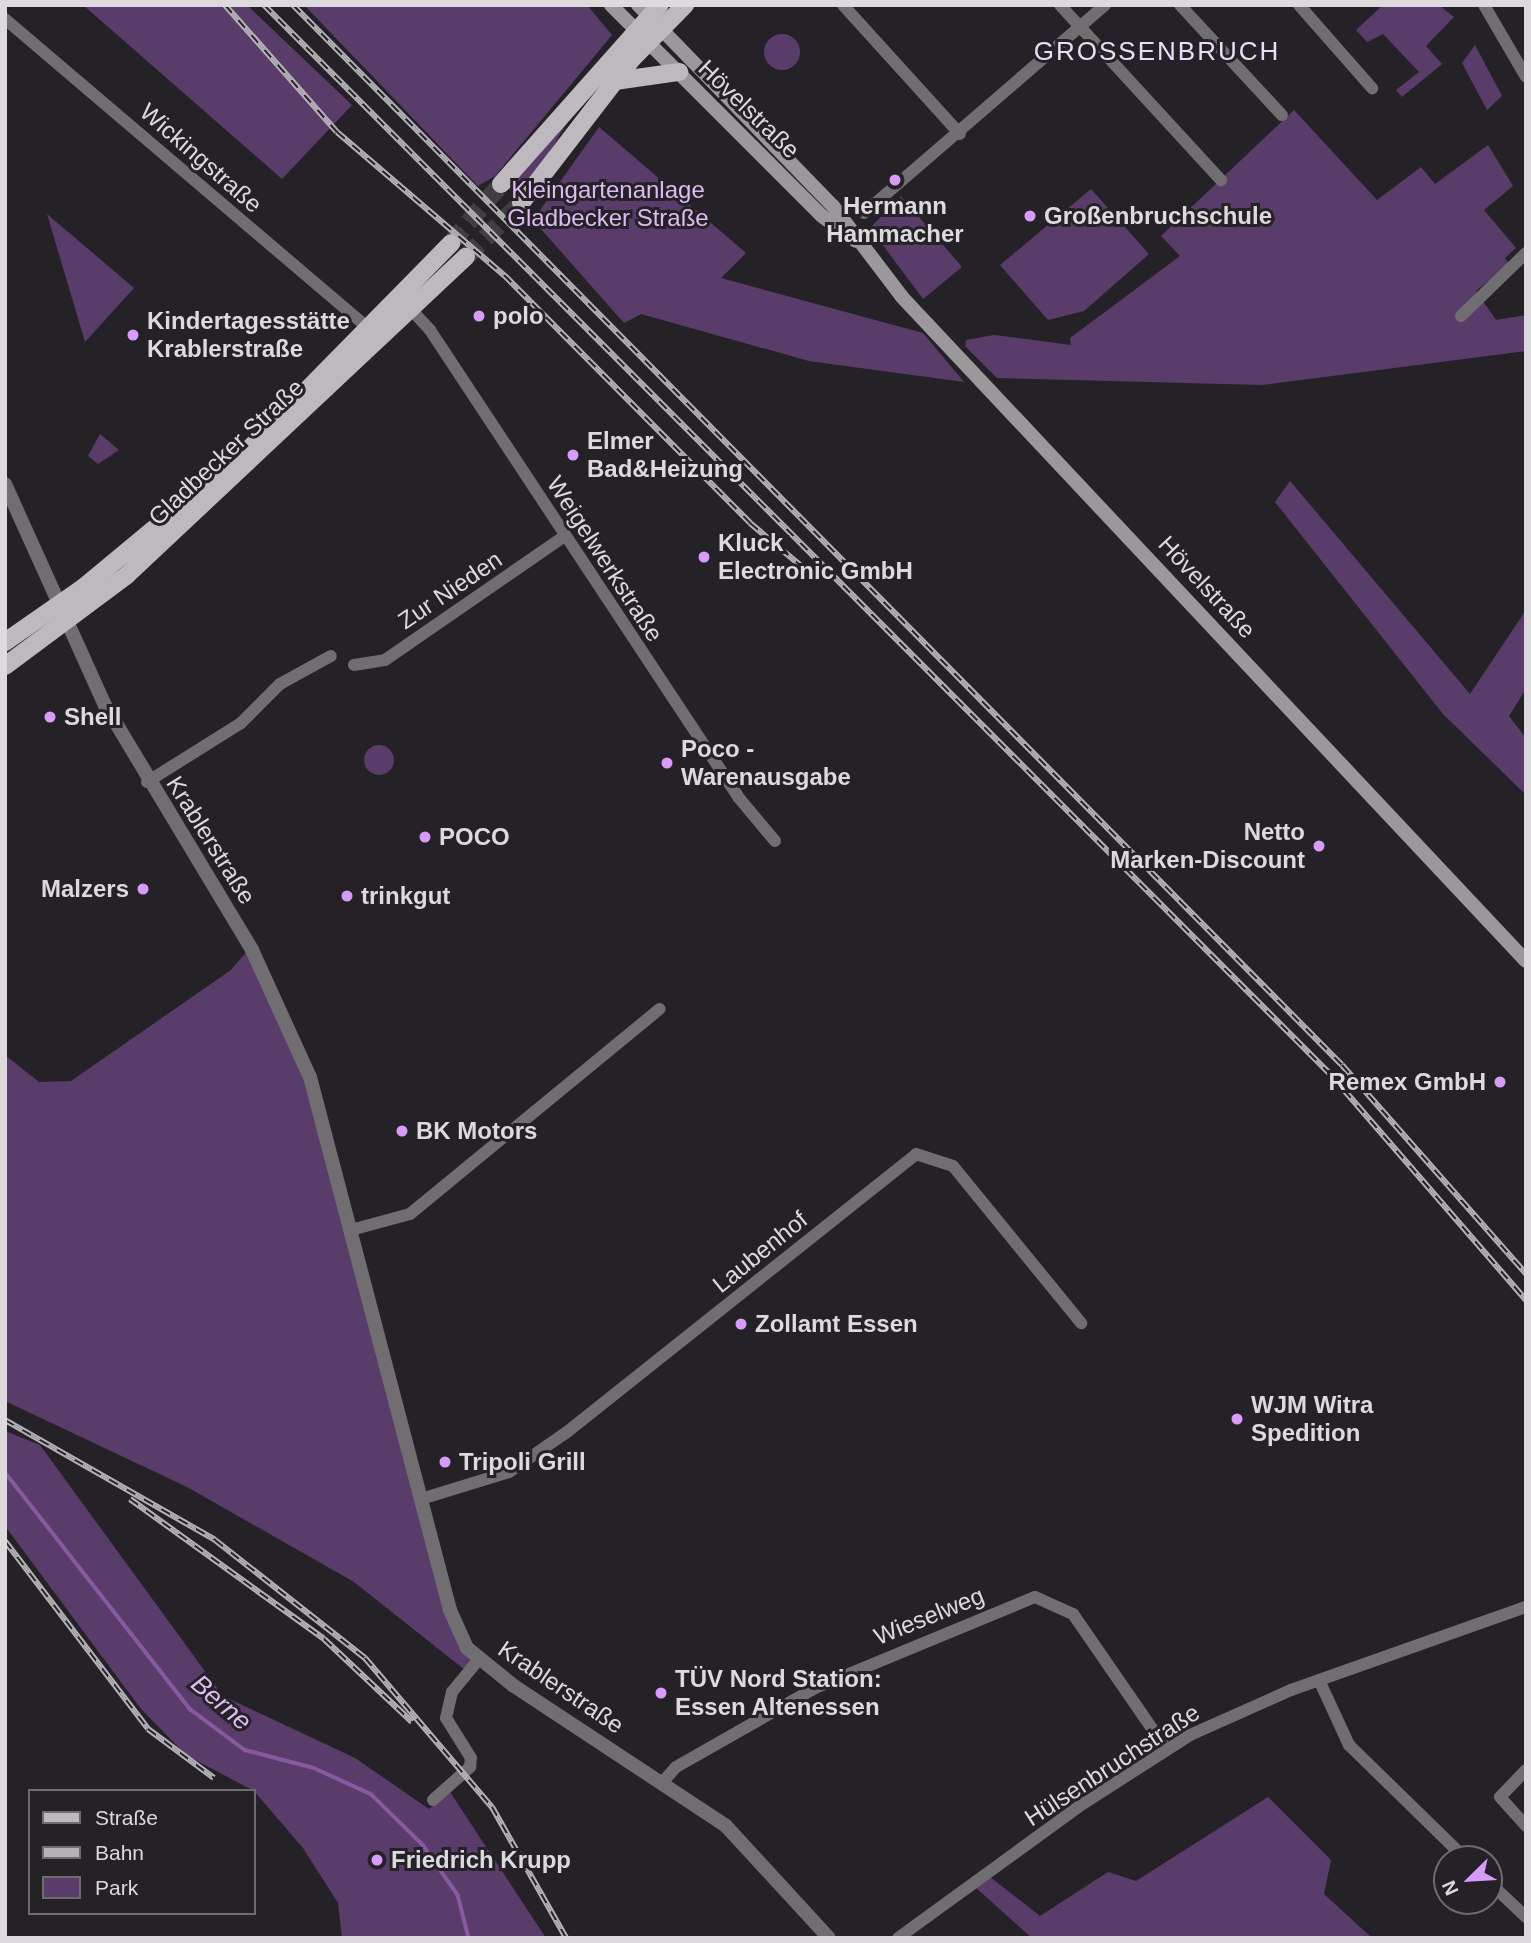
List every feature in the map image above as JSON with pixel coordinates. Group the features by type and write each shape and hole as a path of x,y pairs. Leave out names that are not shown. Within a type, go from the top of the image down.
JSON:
{"main road":[{"name":"Hövelstraße","path":"611,5 822,216 857,242"},
{"path":"521,203 615,81 652,14 685,5"},
{"name":"Hövelstraße","path":"652,14 833,205 857,242 1526,961"},
{"path":"502,184 642,36"},
{"path":"615,81 679,72"},
{"name":"Gladbecker Straße","path":"5,666 66,624 268,450 407,304 451,243"},
{"name":"Gladbecker Straße","path":"5,642 57,606 244,454 369,329 407,304 466,257"}],"street":[{"path":"843,5 960,134"},
{"path":"1060,5 1221,180"},
{"path":"864,213 960,134 1104,5"},
{"path":"1180,5 1282,115"},
{"path":"1299,5 1373,88"},
{"path":"1484,5 1526,77"},
{"name":"Wickingstraße","path":"5,19 369,329"},
{"path":"1461,316 1526,253"},
{"name":"Weigelwerkstraße","path":"407,304 739,798 775,841"},
{"name":"Krablerstraße","path":"6,493 57,606 148,782 242,931 287,1020 310,1077 453,1616 479,1659 744,1842 829,1938"},
{"name":"Zur Nieden","path":"354,666 385,660 565,536"},
{"path":"148,782 241,723 280,684 331,656"},
{"path":"351,1230 410,1214 660,1009"},
{"name":"Laubenhof","path":"421,1499 509,1472 566,1432 916,1154 953,1166 1081,1323"},
{"name":"Wieselweg","path":"662,1783 676,1767 824,1683 1035,1597 1073,1614 1166,1749"},
{"name":"Hülsenbruchstraße","path":"898,1938 1166,1749 1319,1680 1526,1607"},
{"path":"433,1800 470,1767 471,1758 446,1718 452,1692 479,1659"},
{"path":"1319,1680 1349,1745 1452,1845"},
{"path":"1526,1770 1500,1797 1526,1826"},
{"path":"1503,1895 1526,1917"}],"green space":[{"path":"83,5 247,5 352,105 282,179"},
{"path":"304,5 587,5 612,35 495,176 478,186"},
{"path":"1383,5 1439,5 1454,17 1426,46 1442,64 1402,97 1396,90 1419,72 1383,34 1367,42 1356,30"},
{"path":"782,34 795,39 800,52 795,65 782,70 769,65 764,52 769,39"},
{"path":"1475,45 1502,96 1487,110 1462,63"},
{"path":"1294,110 1377,200 1421,167 1435,184 1488,145 1513,186 1484,210 1516,248 1505,258 1509,264 1476,291 1496,320 1526,315 1526,351 1262,385 997,378 965,346 966,340 994,335 1071,345 1070,338 1180,256 1161,236"},
{"path":"571,116 546,158 517,197 508,188"},
{"name":"Kleingartenanlage Gladbecker Straße","path":"599,127 746,253 721,278 923,333 964,382 809,361 641,314 624,323 533,220"},
{"path":"1091,189 1149,254 1084,311 1048,320 1000,265"},
{"path":"901,196 962,267 923,299 870,228"},
{"path":"47,214 134,288 85,342"},
{"path":"100,434 119,450 98,464 88,456"},
{"path":"1290,481 1470,694 1526,610 1526,689 1509,716 1526,738 1526,795 1443,714 1275,502"},
{"path":"379,745 390,749 394,760 390,771 379,775 368,771 364,760 368,749"},
{"path":"248,950 303,1076 414,1496 473,1660 465,1670 354,1582 187,1487 5,1401 5,1055 39,1082 71,1081 231,970"},
{"path":"5,1431 40,1445 223,1696 355,1758 429,1809 450,1792 546,1938 342,1938 338,1903 303,1848 256,1793 256,1789 250,1789 186,1755 141,1709 5,1526"},
{"path":"1268,1797 1331,1860 1324,1894 1372,1938 1032,1938 975,1887 990,1877 1040,1916 1108,1872 1136,1881"}],"waterway":[{"name":"Berne","path":"5,1472 190,1709 245,1750 314,1768 371,1794 423,1845 458,1895 469,1938"}],"tunnel":[{"path":"451,243 501,184"},
{"path":"466,257 521,203"}],"railway":[{"path":"225,5 337,132 504,275 750,523 806,570"},
{"path":"264,5 1331,1075 1526,1300"},
{"path":"293,5 1342,1065 1526,1274"},
{"path":"5,1420 215,1540 365,1658 492,1807 566,1938"},
{"path":"130,1499 324,1639 412,1722"},
{"path":"5,1541 148,1729 214,1778"}],"place":[{"name":"Hermann Hammacher","path":"895,180"},
{"name":"Großenbruchschule","path":"1030,216"},
{"name":"polo","path":"479,316"},
{"name":"Kindertagesstätte Krablerstraße","path":"133,335"},
{"name":"Elmer Bad&Heizung","path":"573,455"},
{"name":"Kluck Electronic GmbH","path":"704,557"},
{"name":"Shell","path":"50,717"},
{"name":"Poco - Warenausgabe","path":"667,763"},
{"name":"POCO","path":"425,837"},
{"name":"Netto Marken-Discount","path":"1319,846"},
{"name":"Malzers","path":"143,889"},
{"name":"trinkgut","path":"347,896"},
{"name":"Remex GmbH","path":"1500,1082"},
{"name":"BK Motors","path":"402,1131"},
{"name":"Zollamt Essen","path":"741,1324"},
{"name":"WJM Witra Spedition","path":"1237,1419"},
{"name":"Tripoli Grill","path":"445,1462"},
{"name":"TÜV Nord Station: Essen Altenessen","path":"661,1693"},
{"name":"Friedrich Krupp","path":"377,1860"}],"district":[{"name":"GROSSENBRUCH","path":"1157,52"}]}
